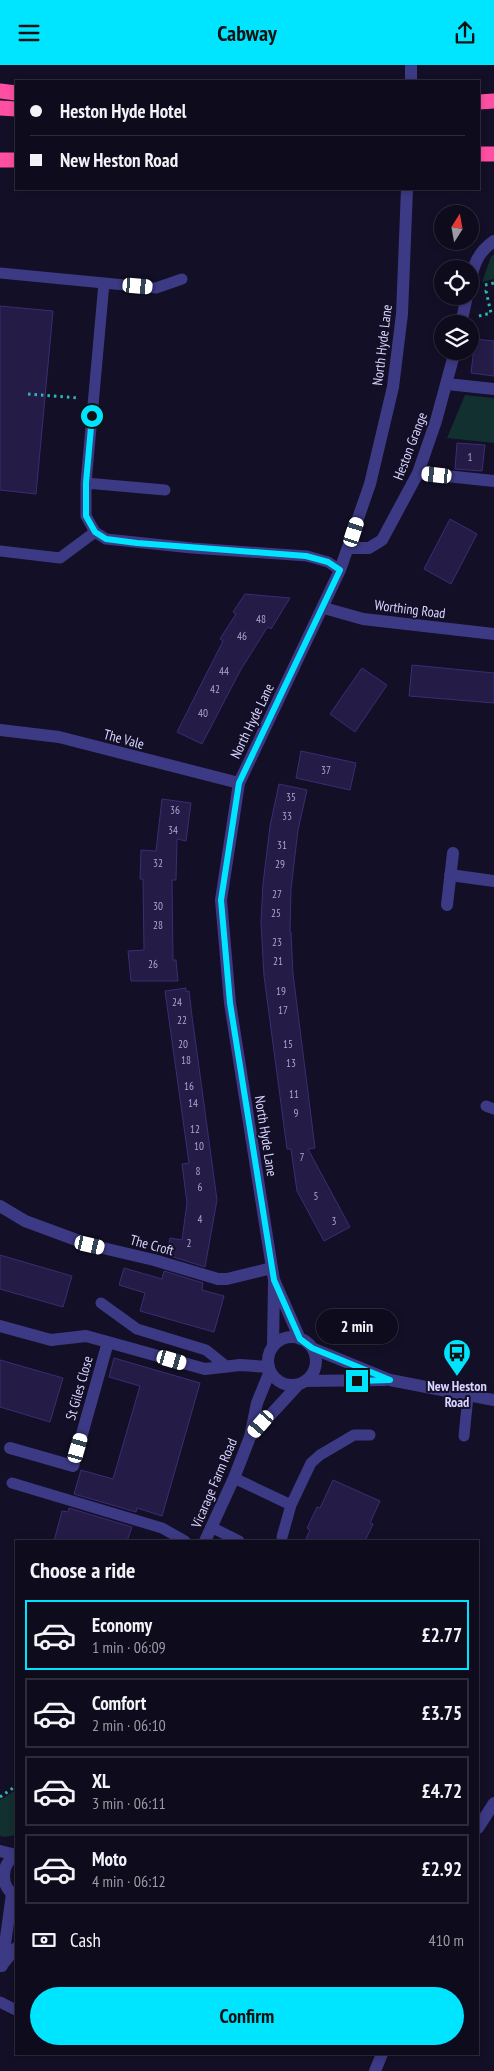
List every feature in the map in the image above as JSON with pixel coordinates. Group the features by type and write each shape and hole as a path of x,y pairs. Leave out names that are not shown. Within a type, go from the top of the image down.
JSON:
{"highway":[{"path":"0,91 15,93"},
{"path":"480,102 494,101"},
{"path":"0,108 15,109"},
{"path":"480,154 494,154"},
{"path":"0,160 15,161"}],"street":[{"path":"411,65 411,80"},
{"name":"North Hyde Lane","path":"273,1347 273,1274 230,1003 221,900 239,783 324,608 349,548 370,484 393,387 402,314 407,190"},
{"path":"476,260 485,247 494,241"},
{"name":"Heston Grange","path":"349,548 369,548 382,540 418,473 453,360"},
{"path":"447,383 494,389"},
{"path":"418,473 494,481"},
{"name":"Worthing Road","path":"324,608 363,619 494,634"},
{"name":"The Vale","path":"0,730 60,737 239,783"},
{"path":"447,905 453,853"},
{"path":"450,875 494,881"},
{"name":"The Croft","path":"0,1206 25,1221 90,1245 154,1260 218,1279 273,1274"},
{"name":"North Hyde Lane","path":"273,1274 300,1339"},
{"name":"St Giles Close","path":"0,1325 51,1340 86,1336 205,1369 240,1365 269,1369"},
{"path":"390,1380 289,1385 281,1383 269,1369 269,1353 273,1347 286,1338 300,1339 312,1348 390,1380 494,1400"},
{"name":"St Giles Close","path":"10,1448 72,1466 108,1342"},
{"path":"301,1383 311,1377 316,1363 312,1348"},
{"name":"Vicarage Farm Road","path":"205,1540 234,1478 250,1437 257,1403 269,1369"},
{"name":"Vicarage Farm Road","path":"250,1437 301,1383"},
{"path":"479,1826 494,1803"},
{"path":"0,1851 15,1855"},
{"path":"1,1967 14,1895 1,1878 5,1865 15,1856"},
{"path":"1,1967 15,1949"},
{"path":"375,2071 382,2055"}],"lane":[{"path":"0,273 156,288 182,279"},
{"path":"104,283 86,483 86,516 95,532 106,539 137,543 306,556 328,562 340,570"},
{"path":"86,483 165,490"},
{"path":"0,551 60,558 95,532"},
{"path":"101,1303 136,1329 206,1350 226,1367"},
{"path":"464,1436 468,1396"},
{"path":"282,1537 291,1505 311,1463 320,1455 354,1435 370,1435"},
{"path":"234,1478 291,1505"},
{"path":"12,1483 162,1527 183,1540"},
{"path":"211,1527 237,1540"},
{"path":"0,2002 15,2010"}],"path":[{"path":"489,290 486,291 491,313"},
{"path":"28,394 94,399"},
{"path":"0,1797 15,1787"}],"green space":[{"path":"494,254 494,279 482,282 491,257"},
{"path":"465,395 494,398 494,443 447,438"},
{"path":"15,1791 15,1835 0,1836 0,1800"}],"building":[{"path":"0,306 53,311 36,494 0,490"},
{"path":"479,339 494,341 494,376 471,373 473,360 479,360"},
{"path":"457,443 485,445 482,471 455,469"},
{"path":"450,519 477,534 451,584 424,569"},
{"path":"245,594 290,598 271,629 268,627 265,631 240,671 202,744 177,732 223,641 220,639 236,614 233,612"},
{"path":"412,665 494,673 494,703 409,696"},
{"path":"362,668 387,685 355,732 330,714"},
{"path":"301,751 356,763 350,790 296,778"},
{"path":"279,784 307,790 298,830 291,889 290,932 293,974 315,1148 308,1149 350,1227 324,1241 297,1191 291,1149 287,1149 264,976 261,922 263,884 270,826"},
{"path":"162,799 191,803 186,841 177,839 176,880 172,880 173,960 176,960 178,981 131,981 128,951 144,950 143,879 140,879 141,850 156,851"},
{"path":"186,988 186,992 189,991 217,1200 205,1267 167,1255 170,1238 182,1240 187,1203 182,1164 189,1163 165,991"},
{"path":"0,1255 72,1276 63,1307 0,1289"},
{"path":"124,1268 162,1279 164,1271 203,1283 202,1290 224,1296 214,1332 140,1311 145,1293 119,1285"},
{"path":"114,1358 200,1383 162,1516 137,1508 136,1512 74,1494 81,1470 113,1479 140,1386 109,1377"},
{"path":"0,1360 63,1378 50,1422 0,1407"},
{"path":"333,1480 380,1501 370,1523 373,1524 365,1540 305,1540 310,1530 307,1528 317,1507 320,1508"},
{"path":"69,1508 132,1527 127,1540 54,1540 62,1511 68,1512"}],"place":[{"name":"New Heston Road","path":"457,1377"}],"route":[{"path":"92,416 86,483 86,516 95,532 106,539 192,548 306,556 328,562 340,570 324,608 239,783 221,900 230,1003 274,1280 300,1339 312,1348 343,1359 390,1380 357,1381"}]}
